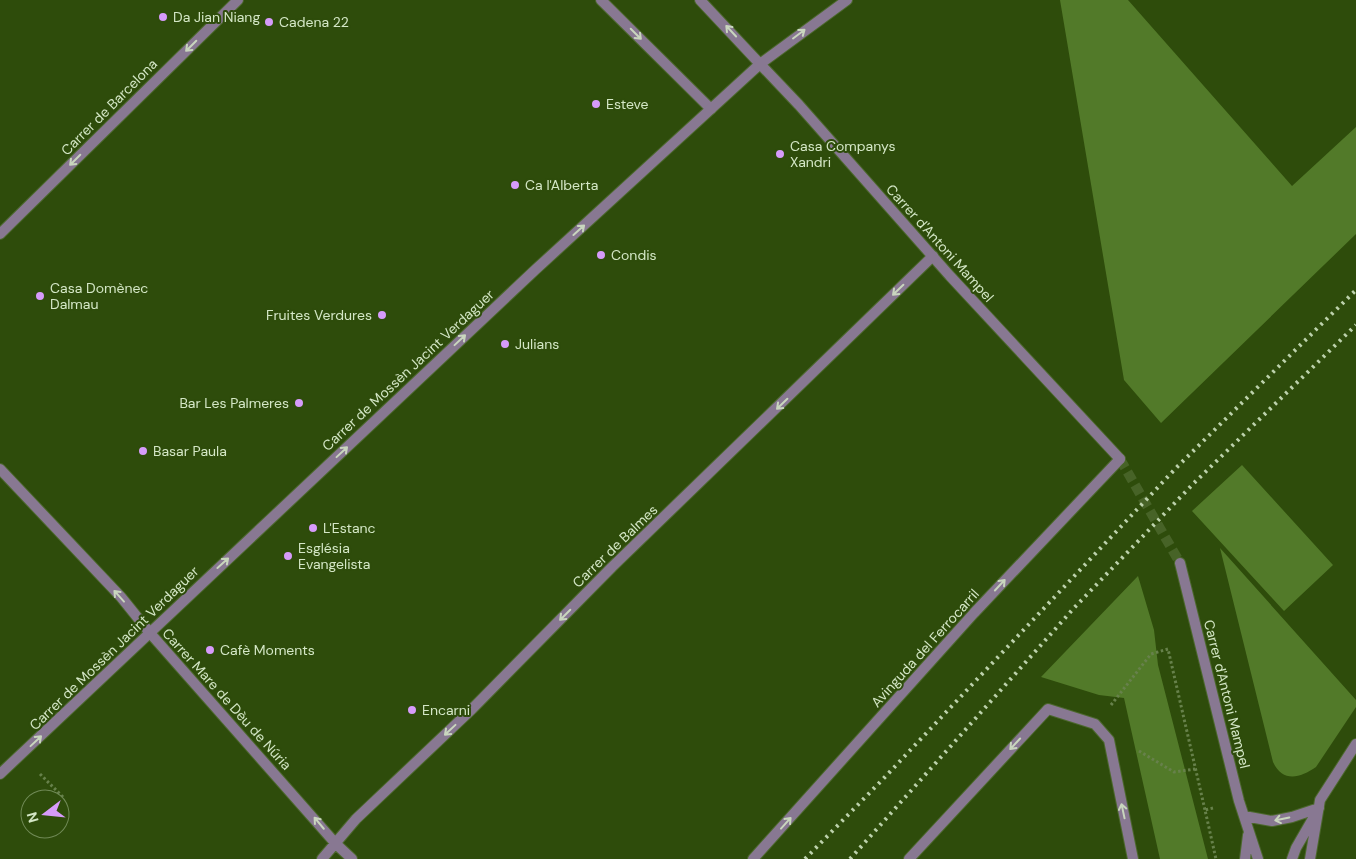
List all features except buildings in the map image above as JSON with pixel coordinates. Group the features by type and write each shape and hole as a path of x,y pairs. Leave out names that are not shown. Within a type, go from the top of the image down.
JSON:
{"street":[{"name":"Carrer de Barcelona","path":"0,234 238,0"},
{"path":"601,0 711,109"},
{"name":"Carrer d'Antoni Mampel","path":"700,0 800,105 933,256 1120,459"},
{"name":"Carrer de Mossèn Jacint Verdaguer","path":"0,774 535,270 760,64 847,0"},
{"name":"Carrer de Balmes","path":"322,859 356,819 472,709 612,567 933,256"},
{"name":"Avinguda del Ferrocarril","path":"753,859 974,613 1120,459"},
{"name":"Carrer Mare de Dèu de Núria","path":"0,470 121,597 150,633 336,844 352,859"},
{"name":"Carrer d'Antoni Mampel","path":"1180,563 1239,801 1258,859"},
{"path":"909,859 1048,709 1096,724 1109,740 1133,859"},
{"path":"1310,859 1320,800 1356,744"},
{"path":"1244,816 1272,821 1319,808"},
{"path":"1292,859 1296,848 1319,808"},
{"name":"Carrer d'Antoni Mampel","path":"1245,859 1248,831"}],"path":[{"path":"1096,724 1151,654 1168,649 1205,810"},
{"path":"1109,740 1123,741 1174,772 1195,768"},
{"path":"22,754 55,789"}],"green space":[{"path":"1060,0 1128,0 1292,186 1356,127 1356,234 1161,423 1124,380"},
{"path":"1242,465 1333,565 1284,611 1192,511"},
{"path":"1220,548 1356,700 1356,707 1316,767 1304,774 1287,776 1277,769 1273,762"},
{"path":"1138,576 1154,630 1158,665 1208,859 1160,859 1124,698 1099,695 1041,677"}],"tunnel":[{"path":"1120,459 1180,563"}],"railway":[{"path":"805,859 885,777 1177,467 1356,290"},
{"path":"850,859 1074,608 1193,484 1356,325"}],"place":[{"name":"Da Jian Niang","path":"163,17"},
{"name":"Cadena 22","path":"269,22"},
{"name":"Esteve","path":"596,104"},
{"name":"Casa Companys Xandri","path":"780,154"},
{"name":"Ca l'Alberta","path":"515,185"},
{"name":"Condis","path":"601,255"},
{"name":"Casa Domènec Dalmau","path":"40,296"},
{"name":"Fruites Verdures","path":"382,315"},
{"name":"Julians","path":"505,344"},
{"name":"Bar Les Palmeres","path":"299,403"},
{"name":"Basar Paula","path":"143,451"},
{"name":"L'Estanc","path":"313,528"},
{"name":"Església Evangelista","path":"288,556"},
{"name":"Cafè Moments","path":"210,650"},
{"name":"Encarni","path":"412,710"}]}
